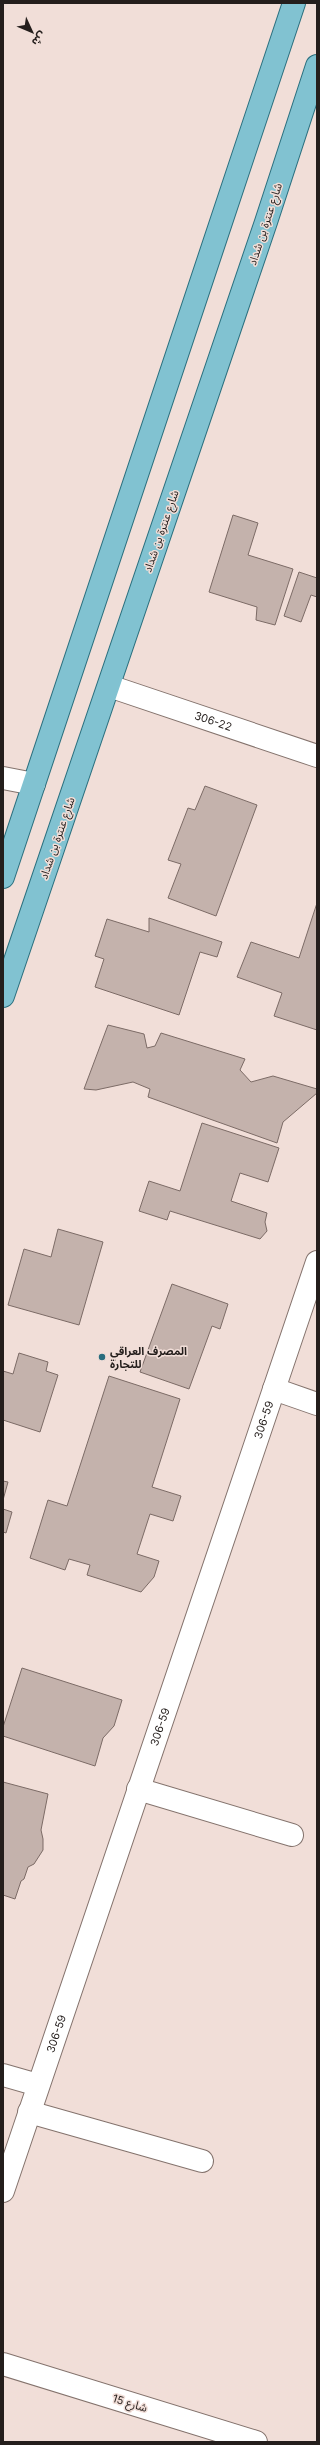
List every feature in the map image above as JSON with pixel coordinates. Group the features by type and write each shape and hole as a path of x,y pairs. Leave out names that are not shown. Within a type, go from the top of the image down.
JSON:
{"main road":[{"path":"3,877 294,3"},
{"name":"شارع عنترة بن شداد","path":"3,996 317,66"}],"street":[{"name":"306-22","path":"108,686 317,756"},
{"path":"3,778 34,784"},
{"name":"306-59","path":"3,2191 28,2112 317,1262"},
{"path":"274,1389 317,1404"},
{"path":"138,1789 292,1834"},
{"path":"3,2074 38,2085"},
{"path":"28,2112 202,2161"},
{"name":"شارع 15","path":"3,2364 256,2442"}],"building":[{"path":"233,515 258,523 248,555 293,569 275,625 256,620 257,607 209,592"},
{"path":"299,572 317,578 317,597 311,595 301,622 284,616"},
{"path":"205,786 257,805 216,916 168,898 181,864 168,860 188,808 195,810"},
{"path":"317,903 317,1030 274,1016 282,993 237,977 251,942 299,958"},
{"path":"149,918 222,942 217,957 200,952 179,1015 95,987 104,959 95,956 107,919 149,932"},
{"path":"108,1025 144,1034 147,1048 155,1046 161,1033 245,1059 240,1070 251,1082 273,1076 317,1089 317,1093 283,1122 277,1143 148,1097 150,1089 133,1082 96,1090 84,1089"},
{"path":"202,1123 279,1148 268,1182 240,1173 231,1201 267,1213 265,1222 267,1231 260,1239 170,1211 167,1220 139,1211 149,1181 180,1191"},
{"path":"58,1229 103,1242 79,1325 8,1305 24,1249 51,1257"},
{"path":"172,1284 228,1304 220,1329 212,1326 189,1389 140,1372"},
{"path":"19,1353 48,1362 46,1371 58,1375 40,1432 3,1420 3,1371 13,1374"},
{"path":"109,1376 180,1399 152,1487 181,1496 173,1521 150,1514 137,1554 159,1561 154,1577 141,1592 87,1575 90,1565 69,1559 65,1570 30,1558 48,1500 67,1506"},
{"path":"3,1481 8,1482 3,1500"},
{"path":"3,1509 12,1512 6,1533 3,1532"},
{"path":"22,1668 122,1700 114,1726 103,1738 95,1766 3,1736 3,1727"},
{"path":"3,1782 48,1794 41,1830 43,1850 34,1864 28,1867 24,1879 21,1881 15,1899 3,1895"}],"place":[{"name":"المصرف العراقي للتجارة","path":"102,1357"}]}
